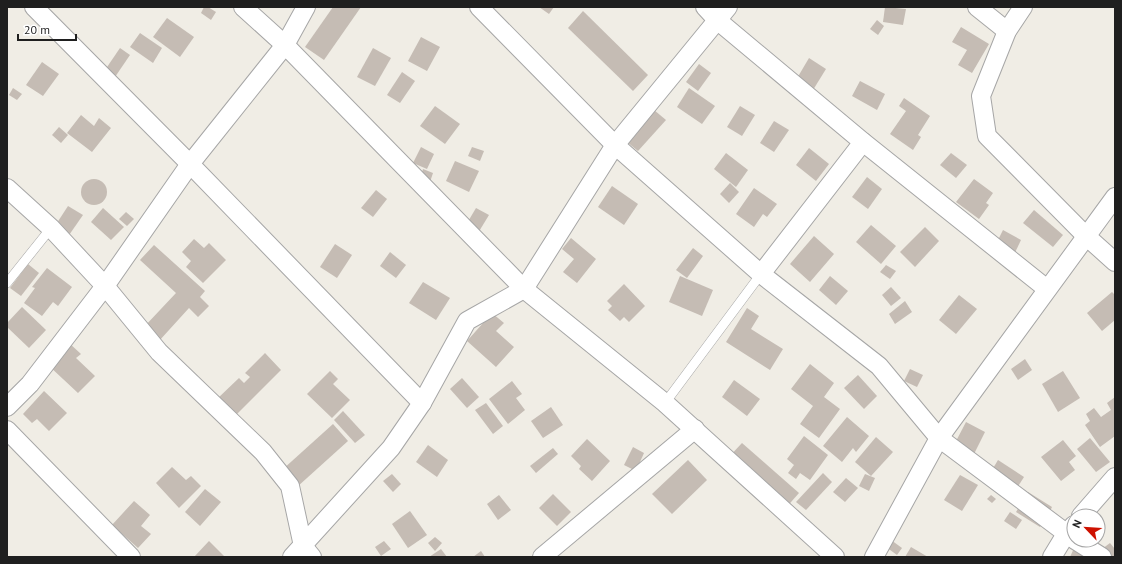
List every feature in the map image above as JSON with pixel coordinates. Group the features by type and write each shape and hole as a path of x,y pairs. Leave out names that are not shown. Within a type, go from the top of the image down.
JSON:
{"street":[{"path":"34,7 190,164 422,403"},
{"path":"243,7 284,44 524,288 665,403 835,557"},
{"path":"7,407 30,384 105,286 190,164 284,44 306,7"},
{"path":"479,7 616,145 761,274 879,366 939,438 1066,530"},
{"path":"705,7 722,14 862,142 1047,289"},
{"path":"977,7 1007,31"},
{"path":"1023,7 1007,31 981,96 987,136 1086,236 1115,262"},
{"path":"303,553 391,448 422,403 467,321 524,288 616,145 722,14"},
{"path":"761,274 862,142"},
{"path":"7,188 51,228 105,286 159,352 263,452 290,486 303,553"},
{"path":"874,557 939,438 1115,197"},
{"path":"542,557 695,429"},
{"path":"7,430 131,557"},
{"path":"1088,508 1115,476"},
{"path":"1052,557 1066,541"},
{"path":"1090,548 1102,557"}],"lane":[{"path":"7,282 51,228"},
{"path":"665,403 761,274"}],"building":[{"path":"204,7 208,7 216,12 211,20 201,13"},
{"path":"333,7 361,7 324,60 305,47"},
{"path":"539,7 554,7 549,14"},
{"path":"885,7 906,9 903,25 883,22"},
{"path":"583,11 648,75 633,91 568,28"},
{"path":"167,18 194,37 180,57 153,37"},
{"path":"877,20 884,26 878,35 870,29"},
{"path":"961,27 989,44 972,73 958,65 967,50 952,42"},
{"path":"140,33 162,48 153,63 130,47"},
{"path":"421,37 440,47 427,71 408,61"},
{"path":"120,48 130,55 115,77 105,70"},
{"path":"373,48 391,58 375,86 357,77"},
{"path":"809,58 826,69 813,90 796,80"},
{"path":"42,62 59,74 43,96 26,85"},
{"path":"699,64 711,73 698,91 686,82"},
{"path":"402,72 415,81 400,103 387,95"},
{"path":"860,81 885,94 877,110 852,96"},
{"path":"13,88 22,94 17,100 9,95"},
{"path":"689,88 715,106 702,124 677,107"},
{"path":"904,98 930,116 918,135 921,137 913,150 890,134 906,111 899,106"},
{"path":"435,106 460,124 445,144 420,126"},
{"path":"740,106 755,115 742,136 727,127"},
{"path":"654,110 666,120 638,151 627,142"},
{"path":"81,115 94,126 99,118 111,128 92,152 67,133"},
{"path":"774,121 789,130 774,152 760,143"},
{"path":"59,127 68,135 61,143 52,135"},
{"path":"421,147 434,154 427,169 413,163"},
{"path":"472,147 484,151 480,161 468,156"},
{"path":"809,148 829,164 816,181 796,165"},
{"path":"726,153 748,170 736,187 714,169"},
{"path":"951,153 967,165 956,178 940,165"},
{"path":"455,161 479,171 469,192 446,181"},
{"path":"423,169 433,173 430,182 420,179"},
{"path":"867,177 882,189 868,209 852,197"},
{"path":"94,179 103,183 107,192 103,201 94,205 85,201 81,192 85,183"},
{"path":"974,179 993,193 986,203 989,205 979,219 956,202"},
{"path":"730,183 739,192 729,203 720,194"},
{"path":"612,186 638,204 624,225 598,207"},
{"path":"754,188 777,204 767,217 763,214 754,227 736,214"},
{"path":"376,190 387,199 373,217 361,208"},
{"path":"68,206 83,215 67,238 53,229"},
{"path":"103,208 124,227 111,240 91,222"},
{"path":"476,208 489,215 475,238 463,230"},
{"path":"1034,210 1063,235 1053,247 1023,223"},
{"path":"126,212 134,219 127,226 119,219"},
{"path":"871,225 896,246 881,264 856,242"},
{"path":"925,227 939,241 915,267 900,252"},
{"path":"1003,230 1021,240 1010,263 991,254"},
{"path":"814,236 834,254 810,282 790,264"},
{"path":"571,238 596,259 577,283 563,272 574,259 562,249"},
{"path":"194,239 204,248 209,243 226,260 203,283 186,267 191,261 182,252"},
{"path":"335,244 352,255 337,278 320,267"},
{"path":"154,245 205,291 200,297 209,306 198,317 189,308 159,341 144,327 176,293 140,260"},
{"path":"693,248 703,256 687,278 676,270"},
{"path":"390,252 406,265 396,278 380,266"},
{"path":"28,264 39,273 21,296 10,288"},
{"path":"886,265 896,271 890,279 880,272"},
{"path":"47,268 72,287 58,306 53,302 42,316 24,303 35,288 32,287"},
{"path":"680,276 713,290 702,316 669,302"},
{"path":"830,276 848,291 836,305 819,290"},
{"path":"423,282 450,298 436,320 409,303"},
{"path":"624,284 645,306 629,322 624,317 620,321 608,310 612,306 607,301"},
{"path":"891,287 901,298 891,306 882,295"},
{"path":"1112,292 1115,295 1115,320 1102,331 1087,313"},
{"path":"959,295 977,309 956,334 939,320"},
{"path":"905,301 912,312 895,324 889,314"},
{"path":"22,307 46,330 29,348 7,327 7,323"},
{"path":"747,308 759,316 751,329 783,349 770,370 726,342"},
{"path":"492,313 504,323 496,331 514,347 496,367 467,341"},
{"path":"69,343 81,354 76,358 95,376 78,393 48,365"},
{"path":"265,353 281,370 234,417 217,399 239,378 244,383 250,377 245,373"},
{"path":"1025,359 1032,370 1018,380 1011,369"},
{"path":"810,364 834,383 824,397 840,409 819,438 800,424 813,406 791,389"},
{"path":"910,369 923,375 917,387 904,381"},
{"path":"330,371 338,379 333,384 350,400 332,418 307,394"},
{"path":"1063,371 1080,398 1058,412 1042,384"},
{"path":"858,375 877,396 864,409 844,388"},
{"path":"462,378 479,397 467,408 450,389"},
{"path":"734,380 760,399 747,416 722,397"},
{"path":"512,381 522,394 516,398 525,410 508,424 489,399"},
{"path":"44,391 67,413 49,431 37,419 32,423 23,414"},
{"path":"1115,397 1115,436 1100,447 1085,425 1090,421 1086,414 1094,408 1101,417 1111,410 1107,403"},
{"path":"486,403 503,426 493,434 475,410"},
{"path":"551,407 563,425 543,438 531,421"},
{"path":"343,411 365,435 355,443 334,420"},
{"path":"847,417 869,436 856,452 853,448 842,462 823,446"},
{"path":"966,422 985,432 973,456 954,445"},
{"path":"333,424 348,441 297,487 282,470"},
{"path":"804,436 828,455 810,480 800,473 796,479 788,473 794,465 787,459"},
{"path":"876,437 893,452 871,476 855,462"},
{"path":"1090,438 1110,462 1096,472 1077,449"},
{"path":"587,439 610,461 592,481 579,469 581,466 571,456"},
{"path":"1063,440 1076,456 1069,462 1075,470 1061,481 1041,457"},
{"path":"742,443 799,493 784,510 727,459"},
{"path":"428,445 448,460 437,477 416,462"},
{"path":"633,447 644,453 636,471 624,465"},
{"path":"553,448 558,454 536,473 530,466"},
{"path":"688,460 707,480 672,514 652,494"},
{"path":"998,460 1024,477 1015,491 989,475"},
{"path":"172,467 186,480 191,476 201,486 179,508 156,483"},
{"path":"823,473 832,482 806,510 796,502"},
{"path":"392,474 401,484 393,492 383,481"},
{"path":"865,474 875,478 869,491 859,486"},
{"path":"960,475 978,485 962,511 944,500"},
{"path":"846,478 858,488 845,502 833,492"},
{"path":"205,489 221,502 200,526 185,512"},
{"path":"1028,492 1052,507 1050,511 1061,518 1057,523 1047,516 1040,527 1016,512"},
{"path":"553,494 571,512 557,526 539,508"},
{"path":"499,495 511,510 498,520 487,504"},
{"path":"991,495 996,499 992,503 987,499"},
{"path":"134,501 150,515 141,526 151,534 138,548 112,525"},
{"path":"410,511 427,535 408,548 392,524"},
{"path":"1010,512 1022,520 1016,529 1004,521"},
{"path":"435,537 442,543 435,551 428,543"},
{"path":"891,540 902,548 897,555 886,547"},
{"path":"209,541 225,557 194,557"},
{"path":"384,541 391,549 381,556 375,547"},
{"path":"1110,543 1115,549 1114,557 1108,557 1102,549 1106,548 1106,546"},
{"path":"911,547 928,557 905,557"},
{"path":"1074,548 1079,548 1096,557 1070,557"},
{"path":"441,549 447,557 429,557"},
{"path":"481,551 485,557 473,557"}]}
